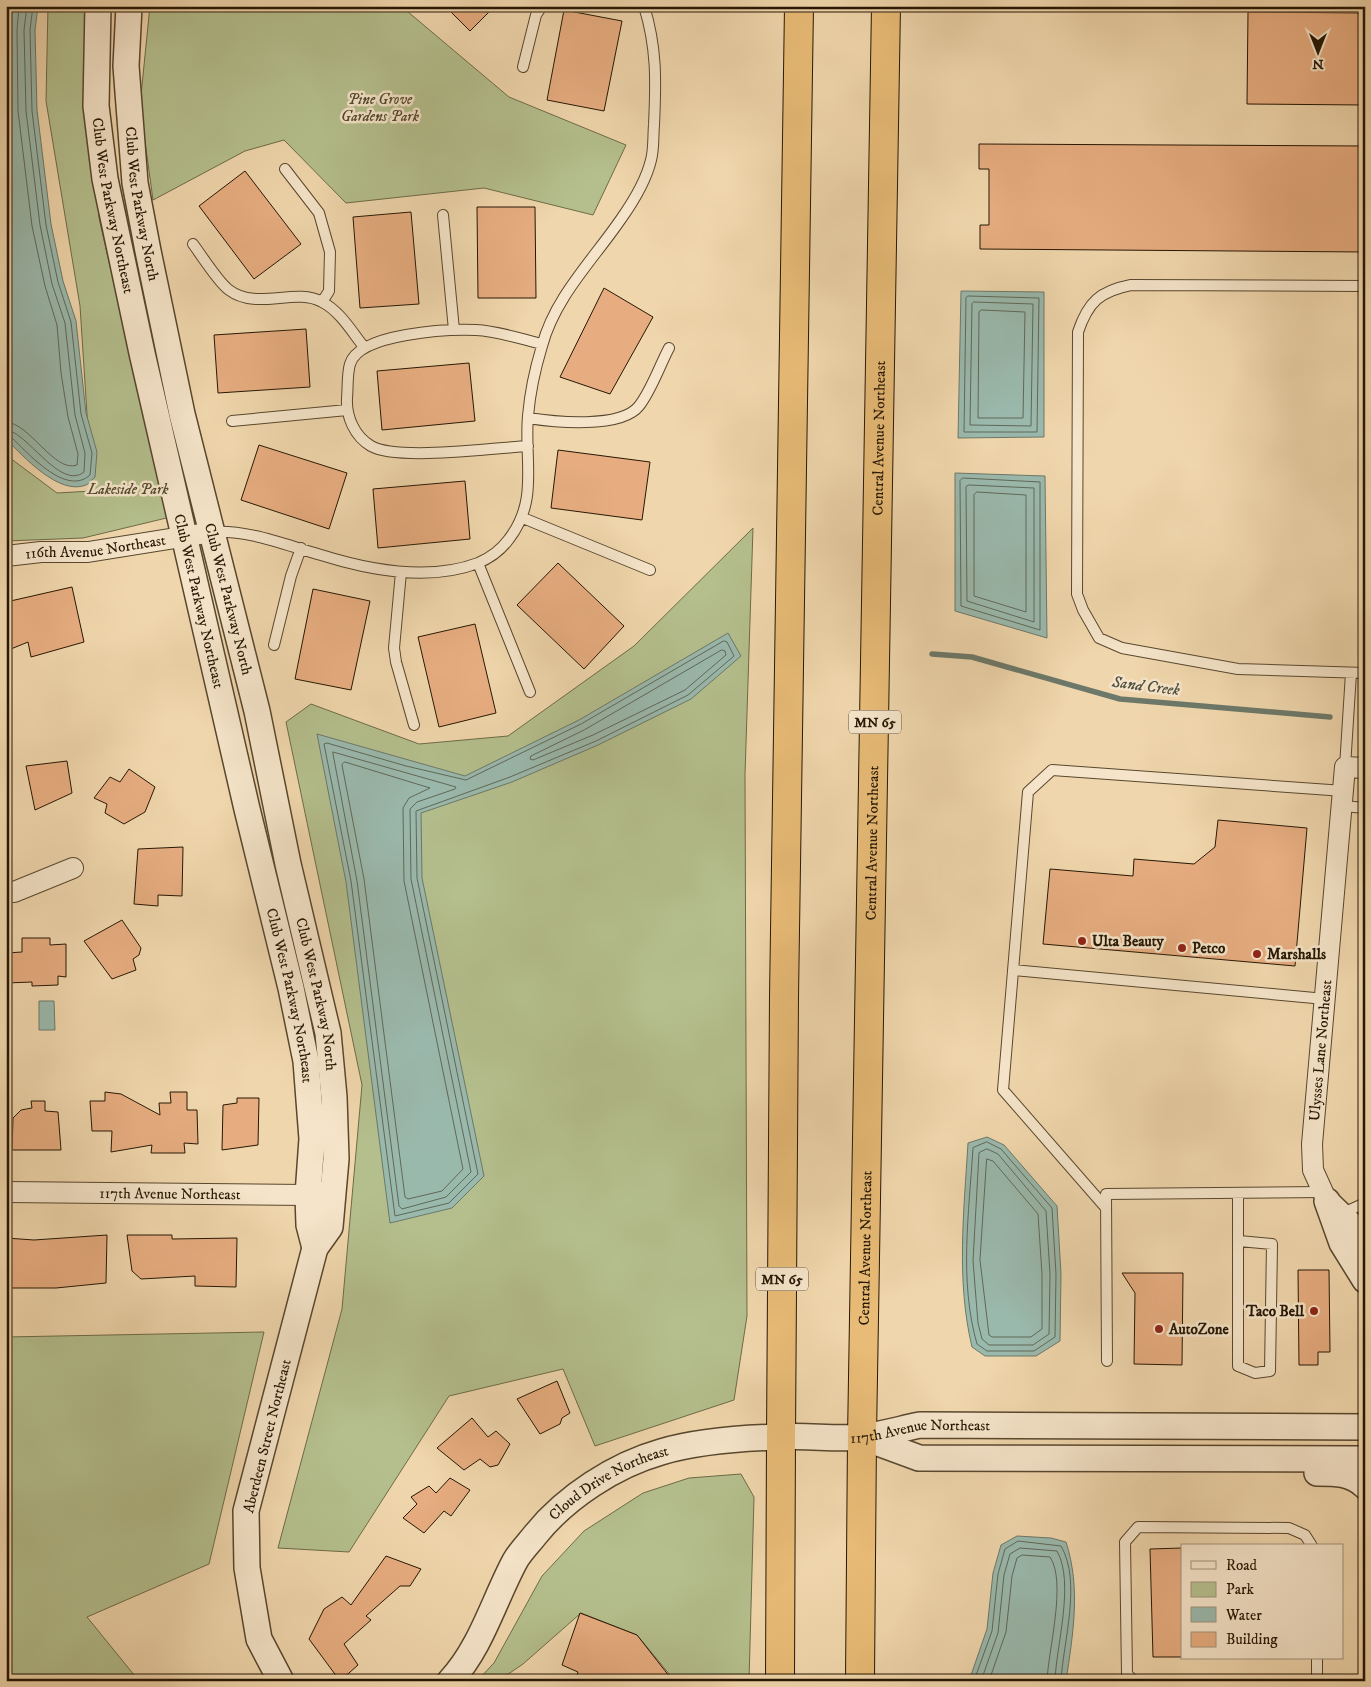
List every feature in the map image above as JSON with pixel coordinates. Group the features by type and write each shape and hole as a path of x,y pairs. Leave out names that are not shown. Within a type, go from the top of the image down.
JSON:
{"highway":[{"name":"MN 65","path":"780,1681 784,997 799,6"},
{"name":"Central Avenue Northeast","path":"860,1681 862,1437 886,6"}],"street":[{"name":"Club West Parkway Northeast","path":"98,6 96,106 105,179 184,537 291,988 306,1061 312,1139 308,1195"},
{"name":"Club West Parkway North","path":"129,6 126,66 136,183 182,414 257,712 288,864 328,1034 336,1159 333,1190"},
{"name":"116th Avenue Northeast","path":"6,556 41,552 88,552 213,532"},
{"name":"Ulysses Lane Northeast","path":"1330,1202 1312,1170 1312,1144 1343,799 1355,767"},
{"path":"6,892 14,892 73,868"},
{"name":"117th Avenue Northeast","path":"6,1192 308,1195 333,1190"},
{"name":"Aberdeen Street Northeast","path":"281,1681 259,1639 247,1568 246,1511 315,1248 330,1227 333,1190"},
{"name":"Aberdeen Street Northeast","path":"308,1195 309,1225 315,1248"},
{"path":"1330,1202 1357,1231 1365,1244"},
{"path":"1330,1202 1342,1243 1360,1269 1365,1280"},
{"path":"1331,1427 1354,1417 1365,1408"},
{"name":"117th Avenue Northeast","path":"862,1437 920,1425 1365,1427"},
{"name":"Cloud Drive Northeast","path":"450,1681 461,1670 489,1618 516,1560 537,1532 562,1508 588,1488 614,1472 661,1452 694,1445 781,1437 862,1437"},
{"name":"117th Avenue Northeast","path":"862,1437 919,1458 1365,1459"},
{"path":"1222,1458 1365,1445"},
{"path":"1222,1458 1256,1472 1341,1473 1357,1478 1365,1486"}],"lane":[{"path":"523,67 536,15 542,6"},
{"path":"213,532 235,531 357,565 401,572 438,572 478,563 501,550 523,518 528,497 528,418 532,386 542,344 558,307 577,277 622,218 643,182 652,158 656,93 655,49 644,6"},
{"path":"285,169 320,213 330,252 329,291 322,302"},
{"path":"443,215 454,330"},
{"path":"193,244 228,290 268,300 305,297 322,302 342,320 364,347"},
{"path":"1365,286 1132,285 1113,288 1098,298 1085,311 1078,332 1077,594 1083,610 1100,638 1122,648 1238,669 1365,672"},
{"path":"528,446 398,454 370,446 352,427 347,410 350,363 364,347 385,339 454,330 478,330 542,344"},
{"path":"528,418 555,422 613,420 638,407 669,348"},
{"path":"232,421 347,410"},
{"path":"523,518 650,570"},
{"path":"274,645 291,576 301,548"},
{"path":"478,563 530,692"},
{"path":"401,572 394,648 396,662 414,725"},
{"path":"1351,673 1355,767"},
{"path":"1106,1208 1003,1090 1028,792 1052,770 1343,799 1365,808"},
{"path":"1013,970 1325,998"},
{"path":"1238,1193 1238,1366 1255,1373 1270,1371 1272,1244 1239,1241"},
{"path":"1107,1361 1106,1194 1238,1193 1330,1202 1365,1203"},
{"path":"1134,1681 1127,1674 1125,1542 1138,1527 1289,1528 1305,1536 1311,1544"},
{"path":"1316,1660 1317,1681"}],"green space":[{"name":"Lakeside Park","path":"48,6 93,6 88,56 99,218 155,463 179,515 83,538 6,541 6,455 57,493 92,491 80,306 46,101"},
{"name":"Pine Grove Gardens Park","path":"150,6 401,6 509,97 626,145 593,215 484,188 346,203 284,140 245,151 153,200 140,105"},
{"path":"753,528 745,775 747,1316 734,1400 595,1446 563,1369 449,1396 349,1552 278,1548 342,1309 362,1085 286,722 311,704 419,744 508,736 634,646"},
{"path":"264,1332 209,1564 87,1617 139,1681 6,1681 6,1337"},
{"path":"741,1474 754,1497 749,1681 675,1681 637,1635 581,1613 523,1664 498,1681 477,1681 494,1663 542,1576 584,1531 643,1493 689,1478"}],"water":[{"path":"6,6 38,6 35,30 37,110 51,224 63,281 76,321 86,413 97,452 95,477 87,484 76,487 64,485 53,480 32,464 6,439"},
{"path":"961,291 1044,292 1044,437 958,438"},
{"path":"955,473 1045,476 1047,638 955,611"},
{"path":"728,633 741,656 691,699 598,745 512,782 421,813 422,878 484,1176 452,1208 390,1223 346,882 317,734 465,776 579,720"},
{"path":"39,1001 54,1001 55,1030 39,1030"},
{"path":"987,1137 1004,1145 1057,1206 1061,1274 1060,1341 1036,1356 985,1356 972,1347 964,1296 962,1245 968,1143"},
{"path":"1017,1536 1051,1538 1066,1542 1071,1559 1074,1611 1066,1681 969,1681 987,1629 993,1573 1001,1545"}],"building":[{"path":"445,6 495,6 470,31"},
{"path":"564,10 622,21 604,111 547,100"},
{"path":"1248,12 1365,13 1365,105 1247,104"},
{"path":"979,144 1365,146 1365,252 980,249 980,225 989,225 989,169 979,169"},
{"path":"245,171 301,244 254,279 199,206"},
{"path":"477,207 535,207 536,298 478,298"},
{"path":"411,212 419,304 360,308 353,217"},
{"path":"604,288 653,317 610,394 560,377"},
{"path":"306,329 310,387 218,393 214,335"},
{"path":"469,363 475,421 382,430 377,371"},
{"path":"259,445 347,473 329,529 241,500"},
{"path":"558,450 650,462 642,520 551,508"},
{"path":"465,481 470,539 378,548 373,489"},
{"path":"558,563 624,626 584,669 517,605"},
{"path":"72,587 84,642 31,657 28,642 6,651 6,602"},
{"path":"313,589 370,601 351,690 295,679"},
{"path":"475,624 496,713 439,727 418,637"},
{"path":"67,761 72,793 35,810 26,766"},
{"path":"129,769 155,787 145,812 124,824 105,813 107,804 94,798 110,777 120,782"},
{"path":"1218,820 1307,828 1295,966 1043,944 1050,869 1133,876 1134,859 1194,864 1215,847"},
{"path":"183,847 182,896 158,895 158,906 134,904 138,849"},
{"path":"122,920 141,948 139,955 133,959 136,970 112,979 84,941"},
{"path":"22,938 50,938 50,945 66,944 66,977 58,976 58,985 32,986 32,982 6,983 6,953 22,952"},
{"path":"105,1092 121,1094 160,1115 159,1103 171,1103 170,1092 187,1092 187,1110 197,1110 198,1144 184,1143 185,1153 151,1153 152,1145 111,1152 112,1131 92,1131 90,1101 105,1101"},
{"path":"237,1098 259,1098 258,1145 222,1150 223,1105 237,1103"},
{"path":"31,1101 45,1101 45,1111 58,1112 61,1150 12,1150 13,1118 21,1110 32,1108"},
{"path":"107,1235 106,1283 56,1288 6,1288 6,1238 34,1240"},
{"path":"127,1235 172,1235 172,1239 237,1238 236,1287 195,1286 195,1276 141,1279 132,1271"},
{"name":"Taco Bell","path":"1298,1270 1329,1270 1330,1352 1318,1352 1318,1365 1299,1365"},
{"name":"AutoZone","path":"1122,1273 1183,1273 1182,1365 1134,1364 1135,1293"},
{"path":"557,1381 570,1413 562,1418 560,1424 540,1434 517,1399"},
{"path":"472,1418 488,1437 496,1431 510,1444 498,1465 490,1467 480,1459 464,1470 437,1448"},
{"path":"450,1478 470,1490 451,1516 444,1511 424,1533 403,1518 417,1504 411,1497 429,1486 436,1493"},
{"path":"1181,1548 1181,1657 1153,1657 1150,1549"},
{"path":"386,1556 421,1569 410,1586 400,1586 366,1616 371,1620 344,1644 358,1665 340,1681 309,1639 324,1609 342,1597 351,1605"},
{"path":"580,1613 637,1635 673,1681 584,1681 576,1678 578,1672 562,1665"}],"waterway":[{"name":"Sand Creek","path":"932,654 972,657 1120,699 1330,717"}],"place":[{"name":"Ulta Beauty","path":"1082,941"},
{"name":"Petco","path":"1182,948"},
{"name":"Marshalls","path":"1257,954"},
{"name":"Taco Bell","path":"1314,1311"},
{"name":"AutoZone","path":"1159,1329"}]}
